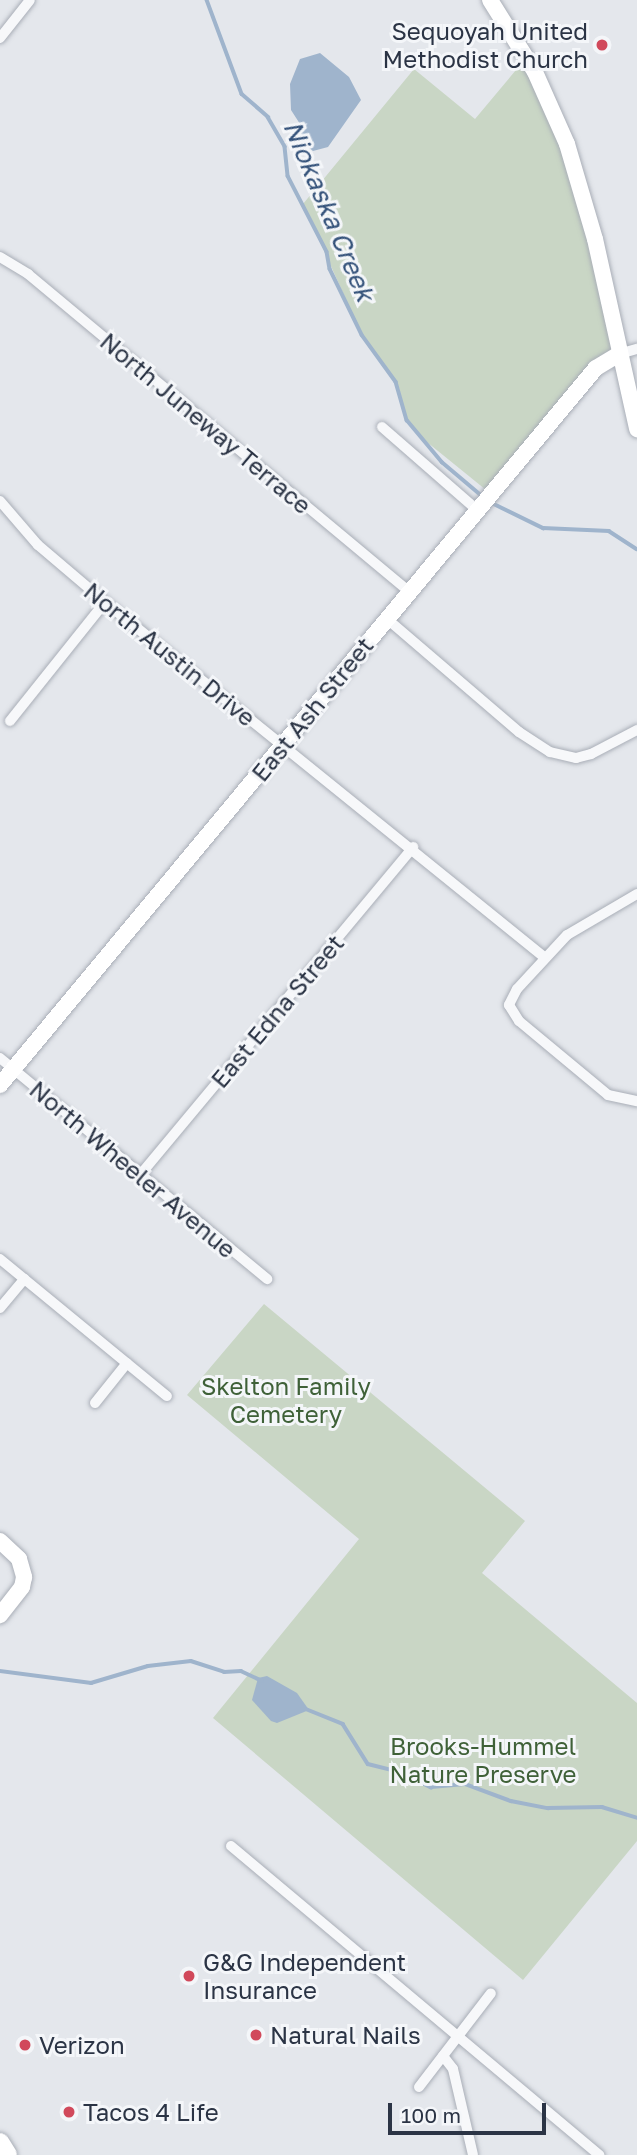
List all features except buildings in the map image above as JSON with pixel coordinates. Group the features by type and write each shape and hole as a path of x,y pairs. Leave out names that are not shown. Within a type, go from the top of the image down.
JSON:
{"main road":[{"path":"0,2143 8,2155"}],"street":[{"path":"0,38 30,0"},
{"path":"490,0 534,72 567,144 595,239 637,429"},
{"name":"North Juneway Terrace","path":"0,257 28,274 409,592"},
{"name":"East Ash Street","path":"0,1084 596,368 619,354 637,349"},
{"path":"382,427 477,510"},
{"name":"North Austin Drive","path":"0,501 38,545 105,602 413,847 544,957"},
{"path":"10,721 105,602"},
{"path":"386,618 519,732 550,752 576,758 591,754 637,730"},
{"name":"East Edna Street","path":"141,1175 413,847"},
{"path":"637,894 580,925 544,957 511,997 509,1005 519,1021 608,1095 637,1101"},
{"name":"North Wheeler Avenue","path":"0,1058 267,1279"},
{"path":"0,1259 167,1396"},
{"path":"0,1308 24,1279"},
{"path":"95,1403 127,1363"},
{"path":"0,1541 23,1568 22,1587 0,1615"},
{"path":"231,1846 599,2155"},
{"path":"419,2087 491,1993"},
{"path":"443,2056 453,2069 473,2155"}],"green space":[{"path":"526,58 567,144 619,354 491,494 417,434 407,420 399,388 362,335 303,204 414,69 475,119"},
{"name":"Brooks-Hummel Nature Preserve","path":"264,1304 525,1521 482,1573 637,1703 637,1841 523,1980 213,1718 359,1539 187,1395"}],"water":[{"path":"320,53 349,77 361,100 328,147 313,151 301,141 300,124 291,110 290,84 300,59"},
{"path":"267,1676 297,1693 309,1710 277,1723 271,1721 252,1700 258,1678"}],"waterway":[{"name":"Niokaska Creek","path":"207,0 242,94 268,117 285,147 288,176 327,252 330,269 362,335 396,382 407,420 442,462 481,495"},
{"name":"Niokaska Creek","path":"494,504 543,528 609,531 637,549"},
{"path":"0,1671 91,1683 148,1666 191,1661 224,1672 241,1671 262,1681"},
{"path":"306,1709 343,1724 368,1764 401,1772 431,1787 465,1784 511,1801 548,1808 602,1807 637,1818"}],"place":[{"name":"Sequoyah United Methodist Church","path":"602,45"},
{"name":"G&G Independent Insurance","path":"189,1976"},
{"name":"Natural Nails","path":"256,2035"},
{"name":"Verizon","path":"25,2045"},
{"name":"Tacos 4 Life","path":"69,2112"}],"park label":[{"name":"Skelton Family Cemetery","path":"286,1400"}]}
